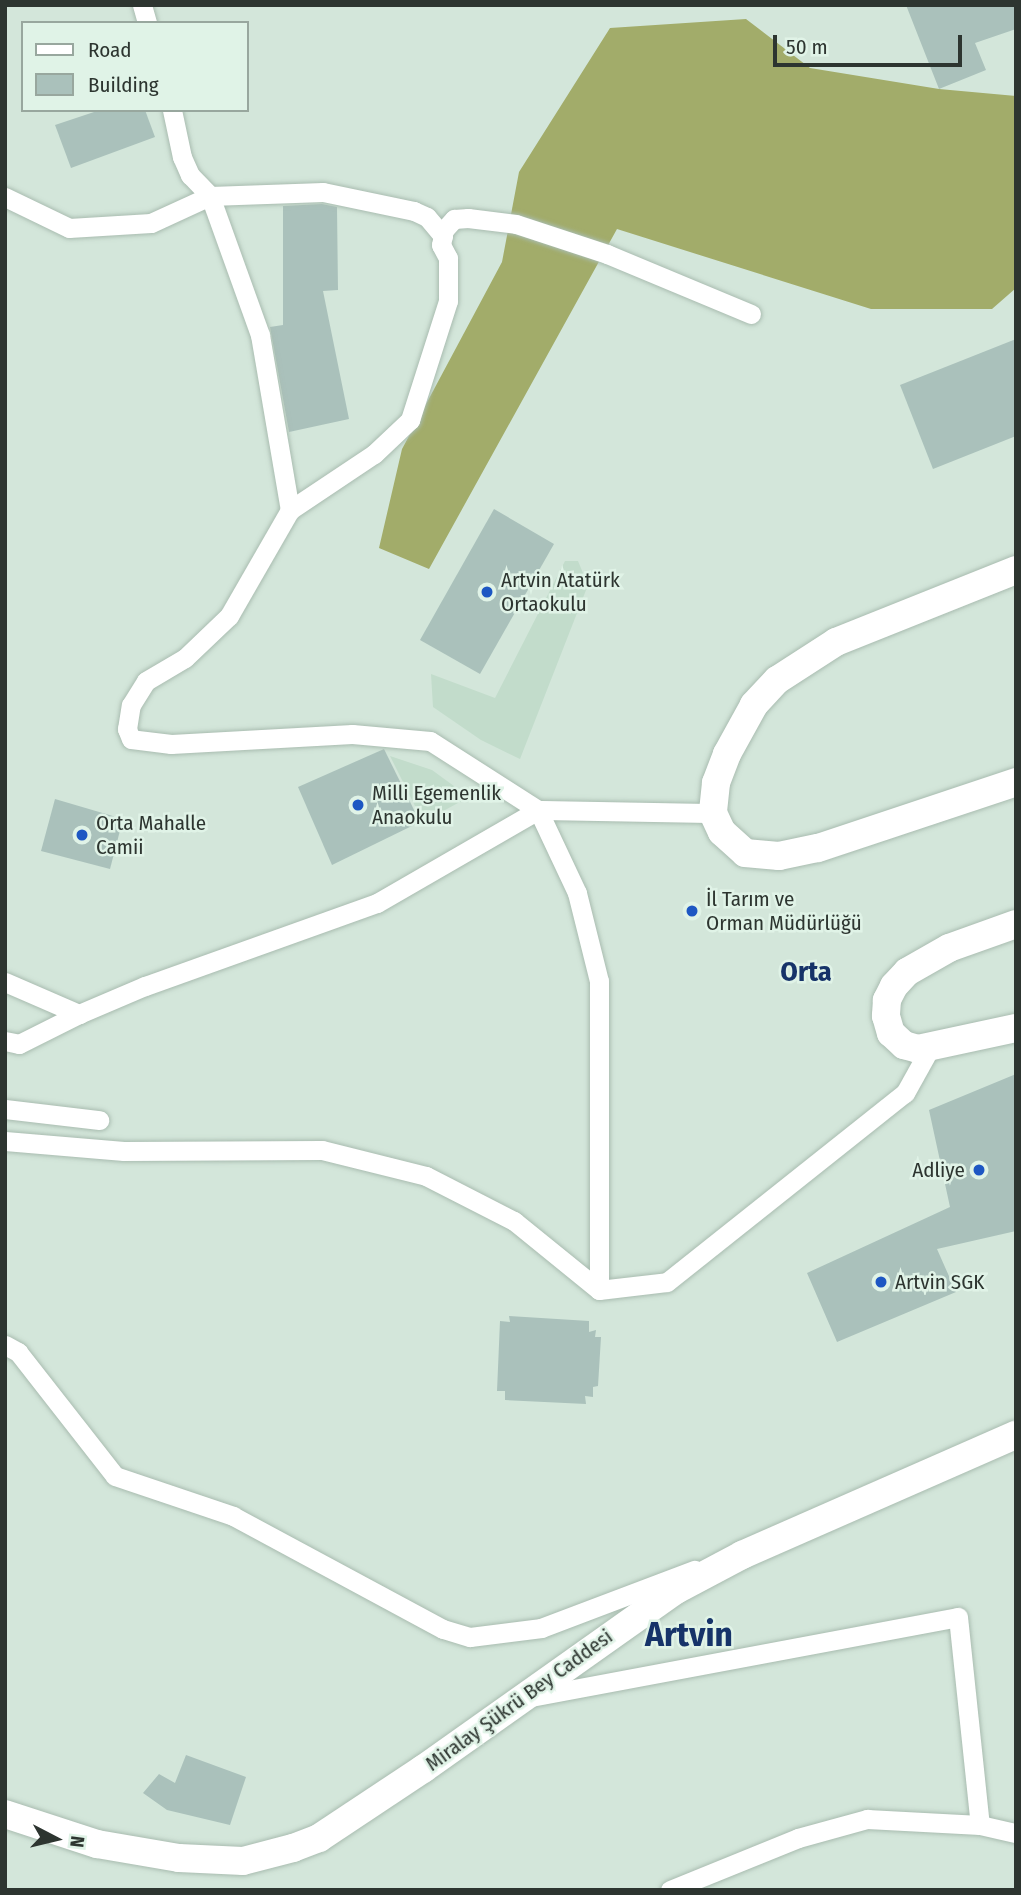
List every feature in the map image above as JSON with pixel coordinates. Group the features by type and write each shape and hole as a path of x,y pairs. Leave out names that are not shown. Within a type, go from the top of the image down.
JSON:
{"main road":[{"path":"1016,570 846,638 777,680 754,705 727,754 716,783 713,813 722,832 745,853 779,856 818,848 1016,782"},
{"path":"1016,924 949,948 922,962 894,986 887,1000 886,1016 891,1033 904,1045 918,1049 1016,1028"},
{"name":"Miralay Şükrü Bey Caddesi","path":"5,1814 78,1839 129,1851 209,1861 243,1861 270,1856 319,1838 676,1590 742,1555 1016,1434"}],"street":[{"path":"172,112 182,157 190,175 210,196 260,335 290,510"},
{"path":"5,197 69,228 151,223 210,196 323,192 414,211 427,217 443,236"},
{"path":"599,1290 599,981 577,893 538,810 430,741 352,734 171,744 131,740 127,729 131,705 146,681 185,658 229,616 290,510 374,454 410,420 449,301 448,258 441,245 443,236 454,219 468,218 516,224 607,254 751,314"},
{"path":"5,1041 19,1044 79,1014 145,986 377,903 538,810 713,813"},
{"path":"5,982 79,1014"},
{"path":"5,1141 124,1151 322,1150 426,1176 514,1221 599,1290 667,1282 905,1093 930,1048"},
{"path":"5,1109 99,1120"},
{"path":"5,1345 18,1352 115,1476 233,1516 443,1629 470,1637 541,1628 664,1579 742,1555"},
{"path":"520,1700 958,1618 980,1825"},
{"path":"670,1890 798,1838 867,1819 980,1825 1016,1833"}],"shaded area":[{"path":"565,561 578,561 588,585 520,759 481,740 433,707 431,674 495,698"},
{"path":"390,756 432,770 469,797 423,822"}],"green space":[{"path":"746,19 810,68 939,89 1016,96 1016,288 992,309 871,309 617,229 429,569 379,548 402,449 502,262 519,172 610,28"}],"building":[{"path":"906,5 1016,5 1016,29 975,43 986,70 939,89"},
{"path":"94,112 146,112 155,137 71,168 55,125"},
{"path":"322,204 337,207 338,290 323,291 349,419 289,432 270,327 283,325 283,206"},
{"path":"1016,339 1016,436 933,469 900,385"},
{"name":"Artvin Atatürk Ortaokulu","path":"494,509 554,544 480,674 420,640"},
{"name":"Milli Egemenlik Anaokulu","path":"384,749 420,822 332,865 298,787"},
{"name":"Orta Mahalle Camii","path":"55,799 123,819 110,869 41,851"},
{"path":"1016,1074 1016,1231 937,1249 956,1292 837,1342 807,1273 950,1207 929,1110"},
{"path":"509,1316 589,1321 589,1332 596,1330 595,1337 601,1337 598,1386 593,1387 593,1397 585,1396 586,1404 505,1400 505,1391 497,1391 500,1321 510,1322"},
{"path":"186,1755 246,1777 230,1825 167,1810 143,1793 159,1774 175,1783"}],"place":[{"name":"Artvin Atatürk Ortaokulu","path":"487,592"},
{"name":"Milli Egemenlik Anaokulu","path":"358,805"},
{"name":"Orta Mahalle Camii","path":"82,835"},
{"name":"İl Tarım ve Orman Müdürlüğü","path":"692,911"},
{"name":"Adliye","path":"979,1170"},
{"name":"Artvin SGK","path":"881,1282"}],"district":[{"name":"Orta","path":"806,972"},
{"name":"Artvin","path":"689,1634"}]}
